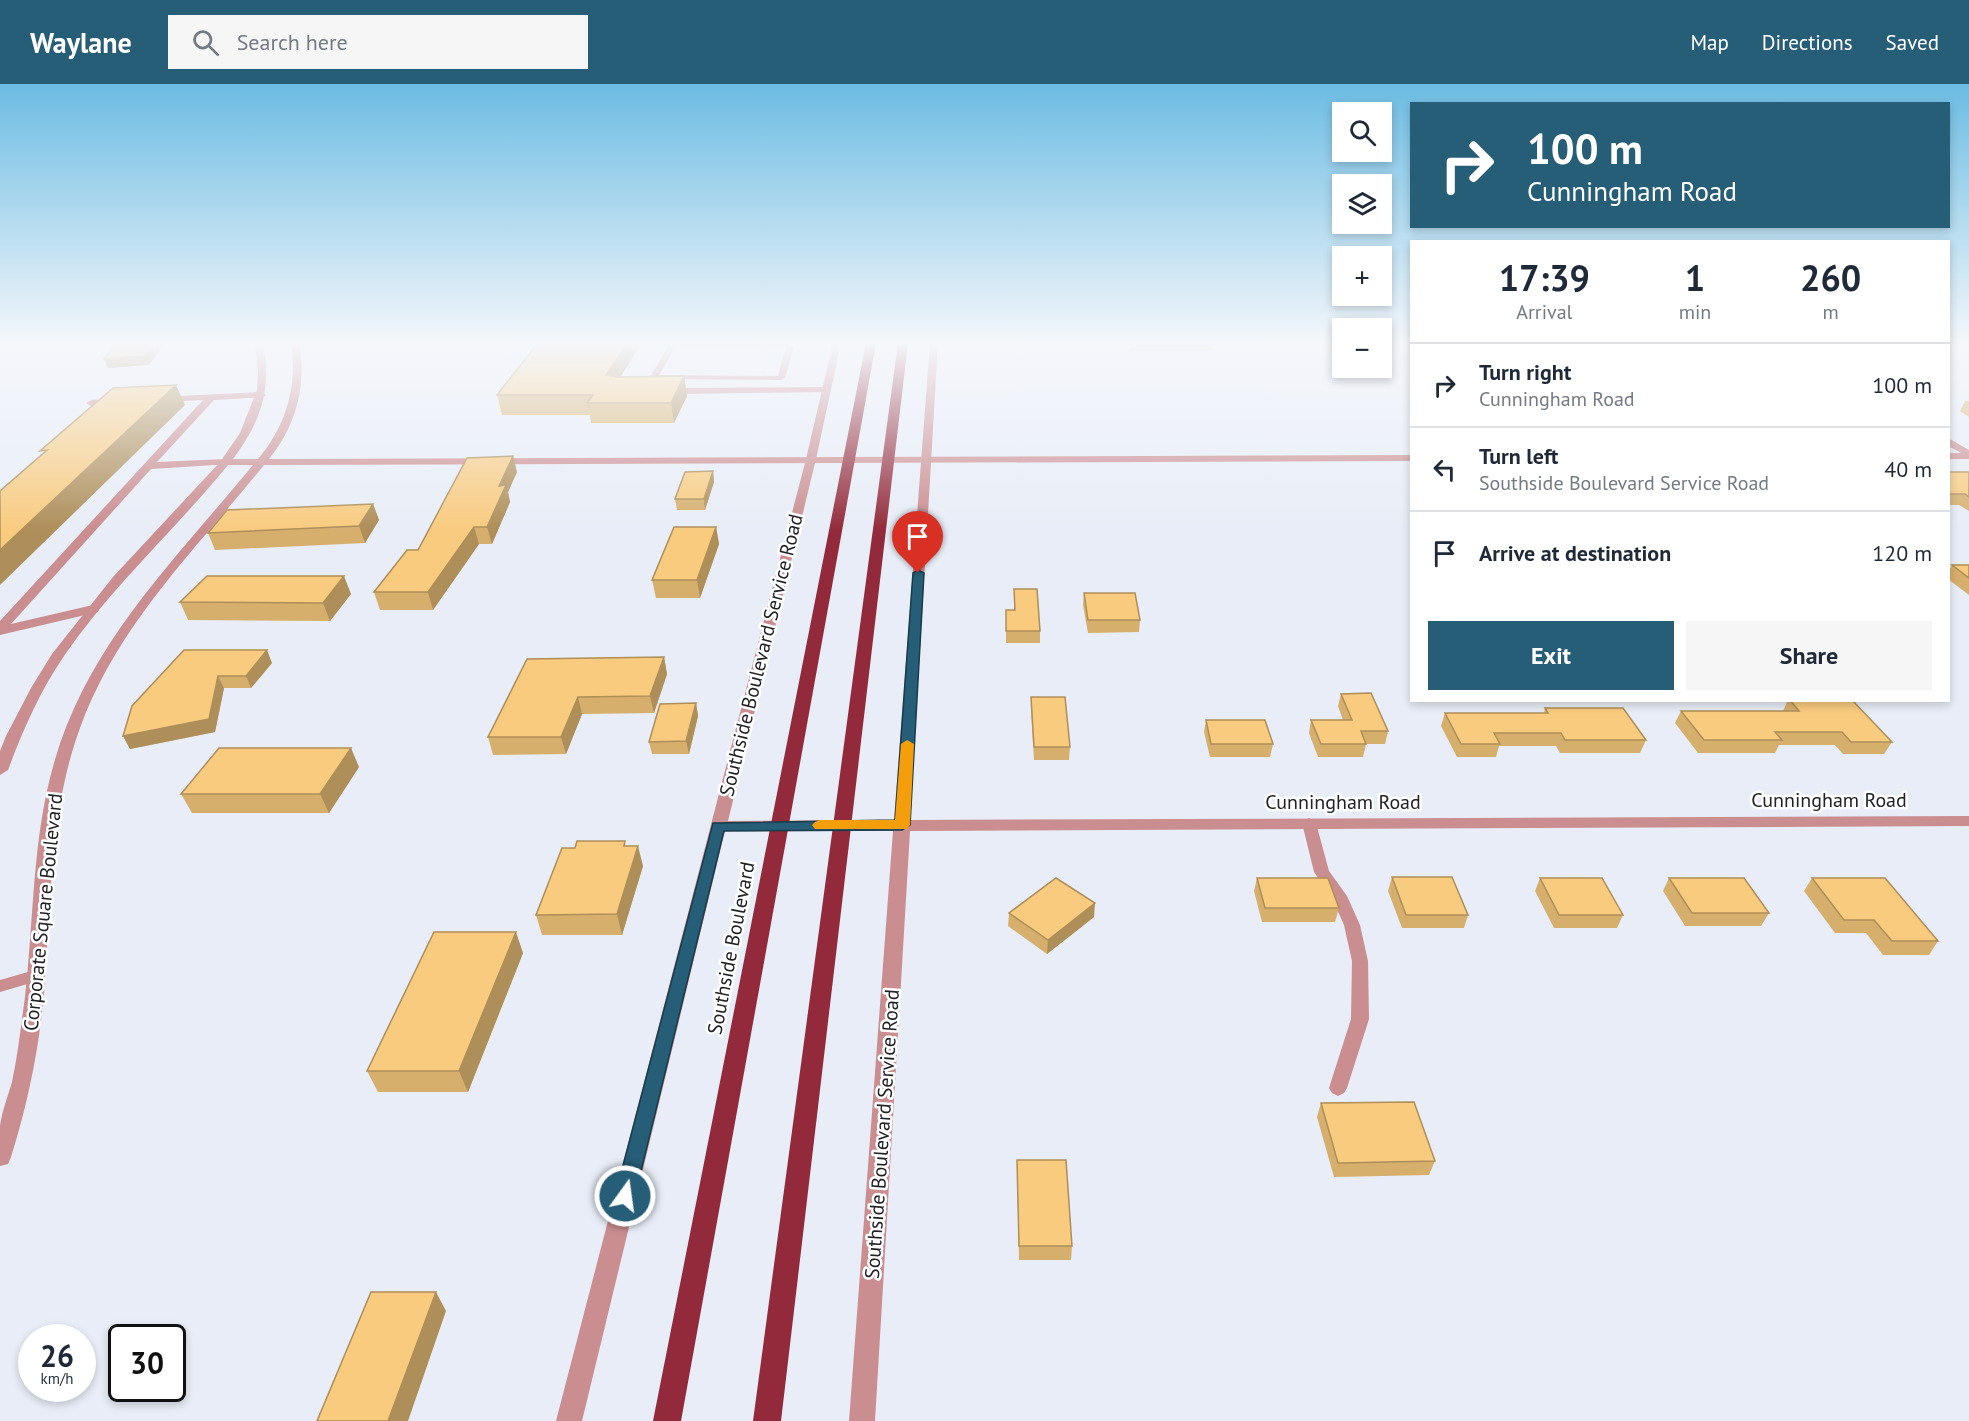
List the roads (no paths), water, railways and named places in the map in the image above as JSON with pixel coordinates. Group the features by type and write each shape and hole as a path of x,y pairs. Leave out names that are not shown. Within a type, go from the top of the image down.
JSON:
{"highway":[{"name":"Southside Boulevard","path":"667,1421 859,405"},
{"path":"767,1421 894,405"}],"street":[{"path":"0,630 203,405"},
{"path":"0,770 36,688 67,642 93,609 226,462 255,414 258,405"},
{"name":"Corporate Square Boulevard","path":"0,1156 24,1072 48,828 57,779 72,729 83,701 128,622 276,445 293,405"},
{"name":"Southside Boulevard Service Road","path":"569,1421 823,405"},
{"name":"Southside Boulevard Service Road","path":"862,1421 930,405"},
{"path":"1950,442 1969,455"},
{"path":"1950,456 1969,455"},
{"path":"149,466 262,461 1410,458"},
{"path":"0,630 93,609"},
{"name":"Cunningham Road","path":"718,826 1969,821"}],"lane":[{"path":"1309,823 1322,872 1339,896 1352,925 1360,961 1359,1019 1338,1088"},
{"path":"0,986 35,976"}]}
